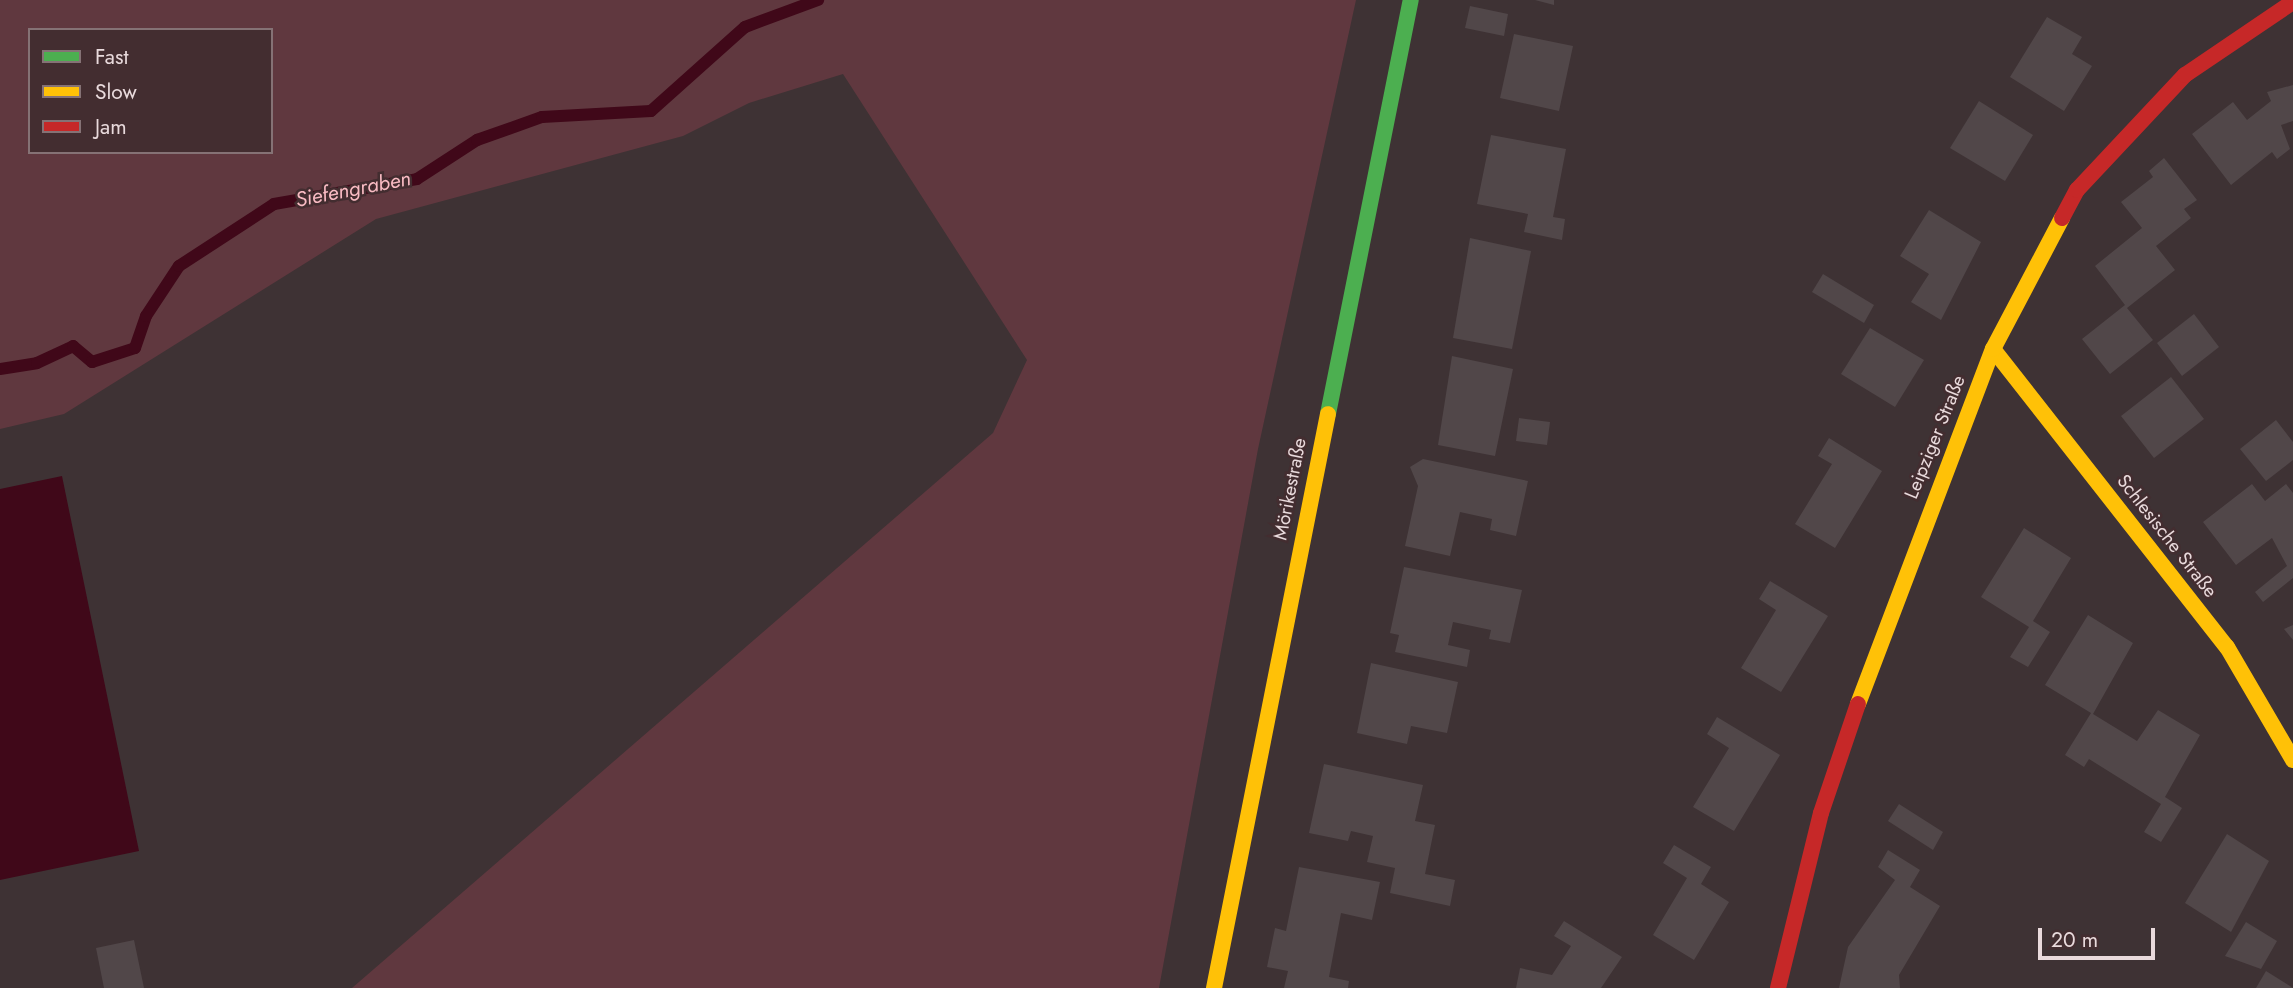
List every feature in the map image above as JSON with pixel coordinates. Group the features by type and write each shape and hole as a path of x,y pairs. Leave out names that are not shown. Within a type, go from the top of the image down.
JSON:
{"street":[{"name":"Mörikestraße","path":"1214,988 1411,0"},
{"name":"Leipziger Straße","path":"1778,988 1821,813 1866,679 1993,349 2077,190 2185,75 2293,2"},
{"name":"Schlesische Straße","path":"1993,349 2227,648 2293,760"}],"shaded area":[{"path":"0,0 1356,0 1258,449 1159,988 352,988 993,433 1027,360 843,74 749,103 683,136 376,219 64,414 0,429"},
{"path":"62,476 139,851 0,880 0,489"}],"building":[{"path":"1535,0 1554,0 1554,5"},
{"path":"1470,6 1508,14 1504,36 1465,28"},
{"path":"2047,17 2082,37 2072,54 2092,66 2064,111 2010,77"},
{"path":"1514,34 1573,46 1559,111 1500,98"},
{"path":"2293,85 2293,121 2281,125 2290,149 2277,159 2272,152 2231,185 2192,134 2233,102 2247,120 2271,101 2267,92"},
{"path":"1979,101 2033,135 2005,181 1950,148"},
{"path":"1491,135 1566,149 1553,217 1565,219 1562,240 1524,232 1528,214 1477,204"},
{"path":"2164,158 2197,200 2184,209 2191,218 2156,246 2175,270 2127,308 2153,340 2110,374 2082,339 2125,305 2095,266 2142,228 2121,202 2153,177 2149,171"},
{"path":"1929,210 1981,242 1941,320 1911,302 1929,274 1900,256"},
{"path":"1470,238 1531,251 1512,349 1453,338"},
{"path":"1823,274 1874,305 1864,323 1812,292"},
{"path":"2194,314 2219,347 2182,376 2157,343"},
{"path":"1870,328 1924,360 1895,407 1841,374"},
{"path":"1452,356 1513,369 1495,456 1438,445"},
{"path":"2171,377 2204,419 2154,458 2121,416"},
{"path":"1519,418 1550,422 1547,445 1516,441"},
{"path":"2276,420 2293,442 2293,460 2266,481 2240,449"},
{"path":"1829,438 1882,471 1835,548 1795,524 1832,464 1818,456"},
{"path":"1423,459 1528,481 1516,536 1490,530 1492,519 1460,512 1450,556 1405,546 1418,486 1410,467"},
{"path":"2252,484 2265,501 2286,484 2293,493 2293,578 2263,602 2255,592 2287,566 2272,538 2236,565 2203,522"},
{"path":"2024,528 2071,558 2033,621 2050,632 2028,667 2010,657 2029,627 1981,597"},
{"path":"1404,567 1522,590 1510,643 1489,639 1491,630 1453,622 1448,645 1470,650 1467,667 1395,652 1399,635 1390,633"},
{"path":"1770,581 1828,616 1781,692 1741,668 1776,610 1759,599"},
{"path":"2088,615 2133,643 2093,714 2137,741 2158,710 2200,735 2165,797 2182,808 2161,842 2144,832 2161,804 2089,759 2084,767 2065,755 2091,713 2045,685"},
{"path":"2293,625 2293,640 2284,629"},
{"path":"1371,663 1458,682 1447,733 1411,726 1407,744 1357,733"},
{"path":"1717,717 1780,755 1734,831 1693,807 1729,748 1707,734"},
{"path":"1324,764 1423,785 1415,821 1435,825 1425,874 1455,880 1450,906 1390,893 1395,868 1367,862 1373,836 1351,831 1348,841 1309,833"},
{"path":"1899,804 1943,832 1933,850 1888,821"},
{"path":"2227,834 2269,861 2231,932 2185,903"},
{"path":"1674,845 1711,867 1701,884 1729,902 1694,960 1653,935 1687,878 1663,863"},
{"path":"1888,850 1920,870 1910,887 1940,906 1899,975 1900,988 1839,988 1848,947 1895,880 1878,867"},
{"path":"1299,867 1380,882 1372,920 1341,913 1329,977 1349,981 1348,988 1284,988 1288,971 1267,967 1275,928 1286,931"},
{"path":"1564,921 1622,957 1601,988 1516,988 1520,968 1552,975 1571,946 1554,936"},
{"path":"2246,922 2277,941 2261,969 2225,956"},
{"path":"134,940 144,988 104,988 96,948"},
{"path":"2266,971 2293,988 2256,988"}],"waterway":[{"name":"Siefengraben","path":"0,369 37,363 73,346 92,362 135,348 146,316 179,266 274,204 417,179 477,140 542,117 651,111 745,27 818,0"}],"traffic: fast":[{"path":"1328,414 1411,0"}],"traffic: slow":[{"path":"1858,704 1993,349 2062,218"},
{"path":"1993,349 2227,647 2293,760"},
{"path":"1214,988 1328,414"}],"traffic: jam":[{"path":"2062,218 2077,190 2185,75 2293,2"},
{"path":"1778,988 1821,813 1858,704"}]}
